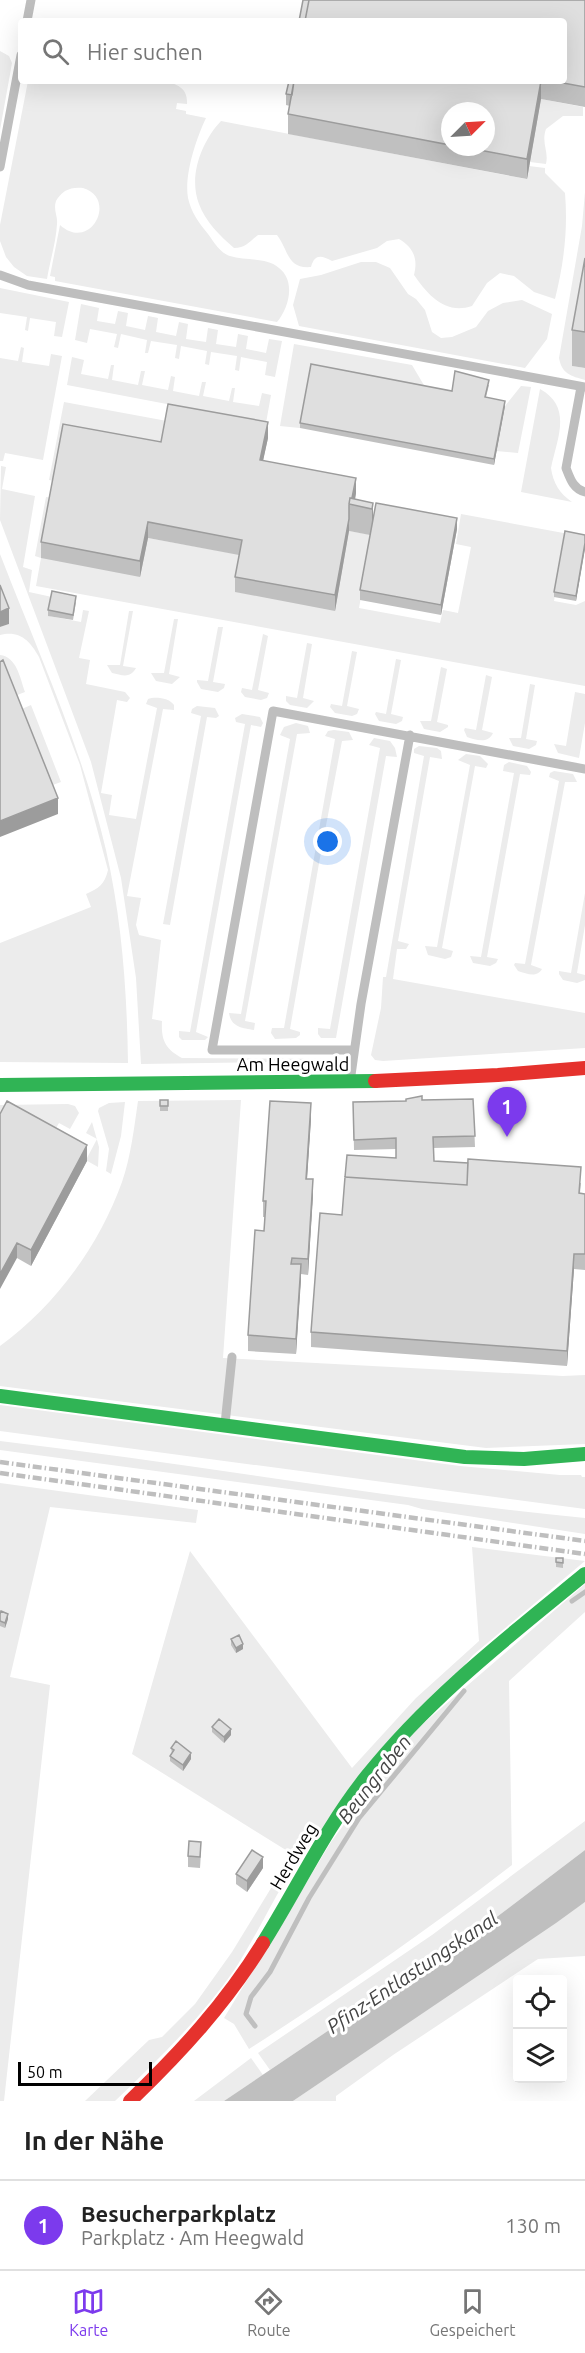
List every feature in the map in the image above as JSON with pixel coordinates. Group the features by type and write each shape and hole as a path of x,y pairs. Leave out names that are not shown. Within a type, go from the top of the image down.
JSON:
{"street":[{"name":"Am Heegwald","path":"0,1085 350,1082 498,1075 585,1068"},
{"path":"0,1396 465,1457 524,1459 585,1454"},
{"name":"Herdweg","path":"130,2101 188,2045 224,2002 346,1805 386,1752 463,1676 585,1574"}],"lane":[{"path":"28,18 31,0"},
{"path":"0,167 18,71"},
{"path":"0,275 28,285 583,387 566,468 570,481 585,492"},
{"path":"353,1050 212,1050 273,711 585,769"},
{"path":"350,1082 353,1050 410,735"},
{"path":"225,1426 232,1357"}],"shaded area":[{"path":"0,51 9,56 12,63 0,130"},
{"path":"27,84 173,84 184,90 187,99 187,104 177,103 176,109 186,111 186,114 206,118 189,168 187,189 191,208 201,226 223,252 236,258 268,262 279,268 288,280 289,295 285,309 277,322 55,281 55,277 50,276 60,225 71,232 82,232 96,221 99,202 93,194 83,188 67,190 56,201 56,231 47,279 27,276 14,267 6,257 0,241 0,225"},
{"path":"541,99 583,107 583,116 563,116 546,129 544,139 546,164 530,162"},
{"path":"221,121 526,179 529,166 545,168 545,173 565,193 564,246 555,299 534,292 514,276 500,273 487,283 472,306 454,308 445,305 431,296 414,275 414,254 399,239 387,241 377,248 332,261 319,257 315,259 311,267 303,267 293,262 277,235 258,235 244,246 234,248 209,222 196,193 196,171 199,160 208,138"},
{"path":"585,192 585,293 572,366 585,368 585,380 568,374 562,368 559,358 582,226"},
{"path":"361,262 376,262 390,268 408,294 416,299 425,310 432,332 441,338 452,337 476,327 488,311 503,303 522,300 552,314 547,339 525,368 299,326 293,305 300,279"},
{"path":"0,288 69,302 62,337 54,336 56,322 30,318 28,331 25,330 27,317 0,313"},
{"path":"81,304 99,308 97,321 115,324 118,311 128,313 126,326 145,330 148,316 158,318 156,332 176,336 179,322 188,324 186,339 206,342 208,328 218,330 216,344 236,347 238,334 248,336 246,349 266,353 269,339 282,341 275,377 265,375 267,362 241,357 239,371 235,370 237,356 211,352 209,365 205,364 207,351 181,346 179,359 175,358 177,345 151,341 148,353 145,353 147,340 121,334 118,348 114,347 117,334 90,329 87,343 75,340"},
{"path":"294,344 412,365 428,392 300,428 280,426"},
{"path":"21,347 24,348 22,362 49,366 51,354 62,356 43,460 5,453 3,461 0,461 0,358 18,361"},
{"path":"72,357 84,360 81,374 108,379 111,365 114,365 112,380 138,385 141,371 145,371 142,385 168,390 171,376 175,377 173,391 199,396 202,382 206,382 203,396 229,401 232,388 235,388 233,402 259,406 262,393 271,395 266,423 67,385"},
{"path":"521,386 531,387 518,453 496,451 505,406"},
{"path":"540,389 550,396 560,414 559,435 551,468 558,488 572,502 521,492"},
{"path":"64,402 167,421 161,458 55,481 49,480"},
{"path":"1,466 6,467 2,489 35,496 23,567 32,570 29,592 52,597 49,616 81,622 83,610 89,611 79,658 90,660 86,684 125,692 130,698 127,702 117,700 101,793 112,795 109,815 136,819 157,708 146,704 148,699 162,698 174,705 174,710 163,709 127,896 141,898 136,925 139,935 161,940 152,1019 162,1021 165,1043 182,1058 335,1059 335,1061 141,1064 136,978 121,878 91,762 0,520"},
{"path":"46,497 52,498 140,576 148,538 242,555 335,611 349,531 372,535 359,608 440,623 443,610 458,613 471,547 456,544 461,514 585,537 565,537 554,601 576,605 585,601 585,686 36,586 41,558 35,556"},
{"path":"0,554 72,737 106,850 123,956 128,1063 0,1062 0,943 91,907 86,894 100,885 108,870 80,765 39,657 24,638 13,634 0,635 0,627 9,624 0,600"},
{"path":"129,611 133,611 123,666 136,668 131,674 122,675 112,673 107,665 120,665"},
{"path":"174,619 178,619 169,674 180,677 172,684 156,681 151,673 164,673"},
{"path":"218,627 223,627 213,682 225,684 224,688 218,692 201,689 197,680 208,681"},
{"path":"263,634 268,636 258,690 269,693 267,698 261,700 245,697 241,692 242,688 252,690"},
{"path":"307,643 312,644 303,698 314,701 307,708 290,705 286,701 286,696 297,698"},
{"path":"352,651 357,652 347,706 359,709 357,714 352,716 335,713 330,707 331,704 342,706"},
{"path":"0,655 14,664 25,692 12,697 0,677"},
{"path":"396,659 401,660 391,714 403,717 402,721 396,724 379,721 375,714 376,712 386,714"},
{"path":"441,667 447,669 437,722 448,725 448,727 440,732 424,729 420,721 431,721"},
{"path":"486,675 492,677 482,730 493,733 488,739 478,740 467,737 464,730 465,728 476,730"},
{"path":"530,684 535,685 526,739 537,741 536,745 529,749 513,746 509,738 521,738"},
{"path":"575,692 585,694 585,723 579,758 558,753 554,744 566,746"},
{"path":"31,705 61,782 47,787 17,711"},
{"path":"197,706 215,708 219,716 207,717 170,925 163,924 201,716 191,713 192,709"},
{"path":"242,714 260,717 263,723 261,727 251,725 196,1032 208,1037 205,1040 182,1040 179,1037 179,1031 190,1032 245,724 236,722 235,718"},
{"path":"296,723 308,726 310,733 297,734 245,1021 255,1023 254,1030 235,1024 229,1013 241,1014 290,739 280,735 284,727"},
{"path":"328,731 349,732 353,740 342,741 321,852 290,1029 300,1032 300,1035 296,1038 275,1039 271,1033 272,1028 284,1028 335,739 325,736"},
{"path":"374,738 390,741 397,757 386,756 336,1038 321,1038 318,1028 330,1029 380,748 369,745"},
{"path":"419,746 437,748 441,751 442,759 430,757 398,941 409,944 406,949 397,949 393,979 585,1013 585,1048 383,1061 375,1060 371,1055 424,756 414,753 414,749"},
{"path":"466,754 480,756 488,764 486,768 475,766 442,948 453,951 451,957 445,959 428,955 425,946 437,947 470,765 458,760"},
{"path":"509,762 527,766 531,772 530,775 520,774 487,957 498,959 490,966 473,963 470,956 481,957 514,773 503,771 504,765"},
{"path":"554,771 573,774 577,782 565,782 531,965 542,969 537,974 532,974 518,971 514,965 515,963 525,964 559,781 549,777"},
{"path":"585,893 585,925 577,973 585,975 585,980 577,983 563,980 559,971 571,973"},
{"path":"241,1100 223,1358 563,1376 585,1375 585,1444 486,1448 0,1386 0,1346 20,1330 57,1293 73,1273 101,1229 122,1182 128,1162 138,1101"},
{"path":"125,1102 121,1136 111,1174 106,1171 109,1149 98,1111 99,1108 109,1103"},
{"path":"68,1104 75,1106 79,1113 70,1129 59,1123 52,1135 0,1130 0,1105"},
{"path":"92,1122 97,1139 86,1133"},
{"path":"97,1139 98,1167 75,1154 87,1158"},
{"path":"0,1405 460,1466 581,1475 585,1477 585,1509 0,1431"},
{"path":"0,1441 438,1501 585,1518 585,1534 408,1505 0,1450"},
{"path":"0,1483 198,1510 196,1523 50,1507 10,1677 50,1685 4,2101 0,2101"},
{"path":"472,1547 585,1561 473,1655 298,1859 291,1860 289,1852 132,1754 190,1551 352,1768 416,1698 479,1641"},
{"path":"585,1584 585,1612 509,1681 512,1865 383,1960 249,2049 234,2024 224,2018 331,1842 410,1735"},
{"path":"585,1821 585,1850 498,1916 270,2070 258,2053 432,1935"},
{"path":"585,1850 585,1902 556,1923 293,2101 224,2101 498,1916"},
{"path":"279,1875 285,1881 248,1948 222,1987 193,2021 115,2101 85,2101 149,2040 162,2037 195,2004 232,1952"},
{"path":"585,1902 585,1956 538,1959 393,2055 336,2096 336,2101 293,2101"},
{"path":"251,2058 263,2075 224,2101 194,2101"}],"building":[{"path":"303,0 309,0 306,18 300,18"},
{"path":"309,0 585,0 585,87 567,84 567,18 306,18"},
{"path":"288,84 294,84 292,95 286,94"},
{"path":"293,84 540,84 527,159 495,153 495,102 441,102 441,143 288,114"},
{"path":"585,258 585,332 572,330"},
{"path":"311,364 452,391 455,371 489,380 485,397 505,401 494,459 300,423"},
{"path":"168,404 268,422 260,460 356,478 352,498 350,498 349,519 335,595 235,577 242,540 148,522 140,561 41,542 63,424 161,442"},
{"path":"350,498 373,503 372,509 349,504"},
{"path":"376,503 457,518 441,605 360,590"},
{"path":"565,531 585,535 576,596 554,592"},
{"path":"0,585 9,608 0,612"},
{"path":"52,591 76,596 73,615 48,610"},
{"path":"3,660 58,798 0,821 0,662"},
{"path":"422,1096 422,1100 473,1099 475,1136 433,1137 434,1161 468,1163 467,1185 345,1177 347,1155 396,1158 396,1138 354,1140 353,1102 406,1101 406,1099"},
{"path":"160,1100 168,1100 168,1106 160,1106"},
{"path":"7,1101 87,1145 31,1250 17,1243 0,1274 0,1114"},
{"path":"270,1101 311,1103 306,1179 313,1179 308,1259 292,1258 291,1264 301,1264 296,1339 248,1335 255,1230 264,1231 266,1201 263,1201"},
{"path":"468,1159 581,1167 579,1193 585,1194 585,1254 574,1254 567,1351 311,1332 320,1213 342,1215 345,1177 467,1185"},
{"path":"556,1558 563,1558 563,1563 556,1562"},
{"path":"1,1611 8,1614 5,1623 0,1621"},
{"path":"239,1635 243,1644 236,1648 231,1639"},
{"path":"219,1719 231,1729 224,1737 212,1727"},
{"path":"176,1741 191,1753 183,1765 170,1756 174,1750 171,1748"},
{"path":"189,1841 201,1842 200,1857 188,1856"},
{"path":"252,1850 263,1857 247,1881 236,1874"}],"waterway":[{"name":"Beungraben","path":"572,1601 585,1592"},
{"name":"Beungraben","path":"255,2026 246,2014 251,1997 270,1972 309,1898 359,1818 464,1691"}],"railway":[{"path":"0,1462 585,1541"},
{"path":"0,1473 585,1554"}],"traffic: fast":[{"path":"0,1085 375,1081"},
{"path":"0,1396 465,1457 524,1459 585,1454"},
{"path":"263,1943 338,1816 391,1748 416,1720 470,1669 585,1574"}],"traffic: jam":[{"path":"375,1081 585,1068"},
{"path":"130,2101 202,2026 234,1986 263,1943"}],"place":[{"name":"Besucherparkplatz","path":"507,1137"}],"water label":[{"name":"Pfinz-Entlastungskanal","path":"412,1972"}]}
